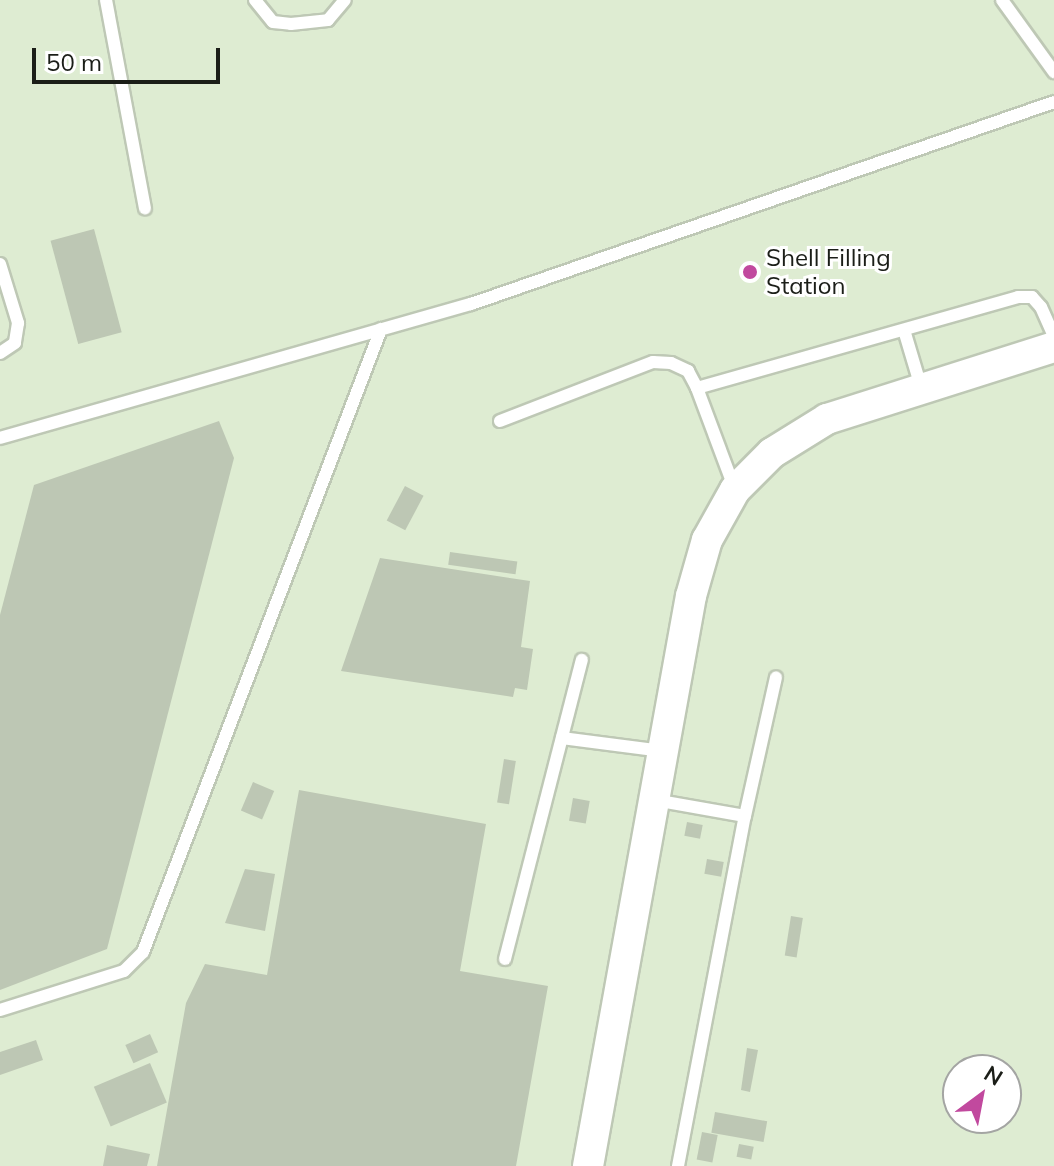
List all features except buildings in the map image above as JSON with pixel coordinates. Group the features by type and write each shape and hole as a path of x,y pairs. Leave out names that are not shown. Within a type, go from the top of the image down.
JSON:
{"street":[{"path":"588,1166 691,596 707,540 735,490 772,453 827,419 1054,347"}],"lane":[{"path":"106,0 145,208"},
{"path":"255,0 273,22 291,24 328,20 345,0"},
{"path":"1002,0 1054,72"},
{"path":"0,438 471,304 1054,102"},
{"path":"0,264 18,323 15,343 0,353"},
{"path":"697,388 1018,297 1032,297 1041,307 1054,336"},
{"path":"0,1010 124,971 143,952 381,329"},
{"path":"904,330 921,387"},
{"path":"500,421 653,362 688,371 735,490"},
{"path":"505,959 582,660"},
{"path":"678,1166 745,816 776,677"},
{"path":"562,738 663,751"},
{"path":"654,800 745,816"}],"shaded area":[{"path":"0,0 1054,0 1054,1166 0,1166"}],"place":[{"name":"Shell Filling Station","path":"750,272"}]}
